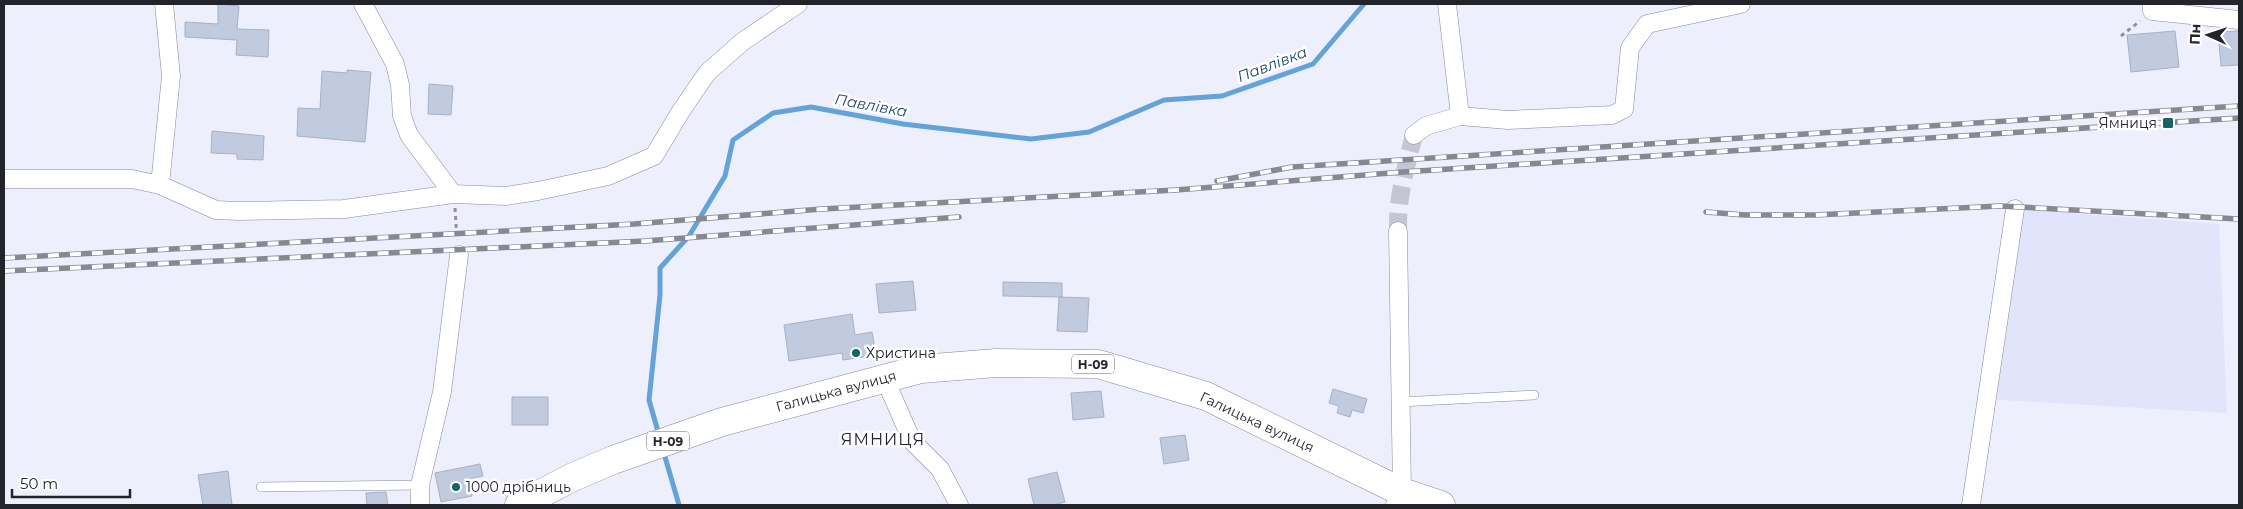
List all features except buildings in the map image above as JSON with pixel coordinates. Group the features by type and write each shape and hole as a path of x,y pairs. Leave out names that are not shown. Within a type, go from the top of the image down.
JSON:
{"main road":[{"name":"Галицька вулиця","path":"519,505 573,477 613,460 722,422 884,377 921,369 996,363 1098,364 1206,396 1398,499 1441,505"}],"street":[{"path":"160,186 171,76 164,4"},
{"path":"363,4 395,64 400,85 402,116 409,135 454,194"},
{"path":"4,179 132,179 160,186 216,210 239,211 344,208 454,194 506,196 608,176 654,156 680,111 706,73 742,42 798,4"},
{"path":"1447,4 1460,116"},
{"path":"1414,135 1426,126 1460,116 1508,120 1612,115 1624,110 1630,48 1647,24 1741,4"},
{"path":"2152,4 2152,10 2239,20"},
{"path":"1971,505 2015,209"},
{"path":"1398,231 1400,402 1398,499"},
{"path":"420,505 420,485 442,392 459,255"},
{"path":"884,377 912,441 940,469 959,505"}],"lane":[{"path":"1400,402 1534,395"},
{"path":"261,487 420,485"}],"path":[{"path":"2121,36 2139,22"},
{"path":"454,194 459,255"}],"shaded area":[{"path":"2015,209 2219,224 2227,413 1987,399"}],"waterway":[{"name":"Павлівка","path":"659,435 649,400 660,295 660,268 689,236 725,176 733,140 773,113 811,107 903,124 1031,139 1089,132 1164,100 1222,96 1313,64 1364,4"},
{"name":"Павлівка","path":"663,450 679,505"}],"tunnel":[{"path":"1398,231 1401,195 1414,135"}],"railway":[{"path":"1217,181 1292,167 2239,106"},
{"path":"4,258 634,224 822,209 1176,190 1403,172 2239,118"},
{"path":"1706,212 1745,215 1815,215 2000,206 2239,219"},
{"path":"4,271 645,241 959,217"}],"place":[{"name":"Ямниця","path":"2168,123"},
{"name":"Христина","path":"856,353"},
{"name":"1000 дрібниць","path":"456,487"}],"district":[{"name":"ЯМНИЦЯ","path":"883,439"}]}
